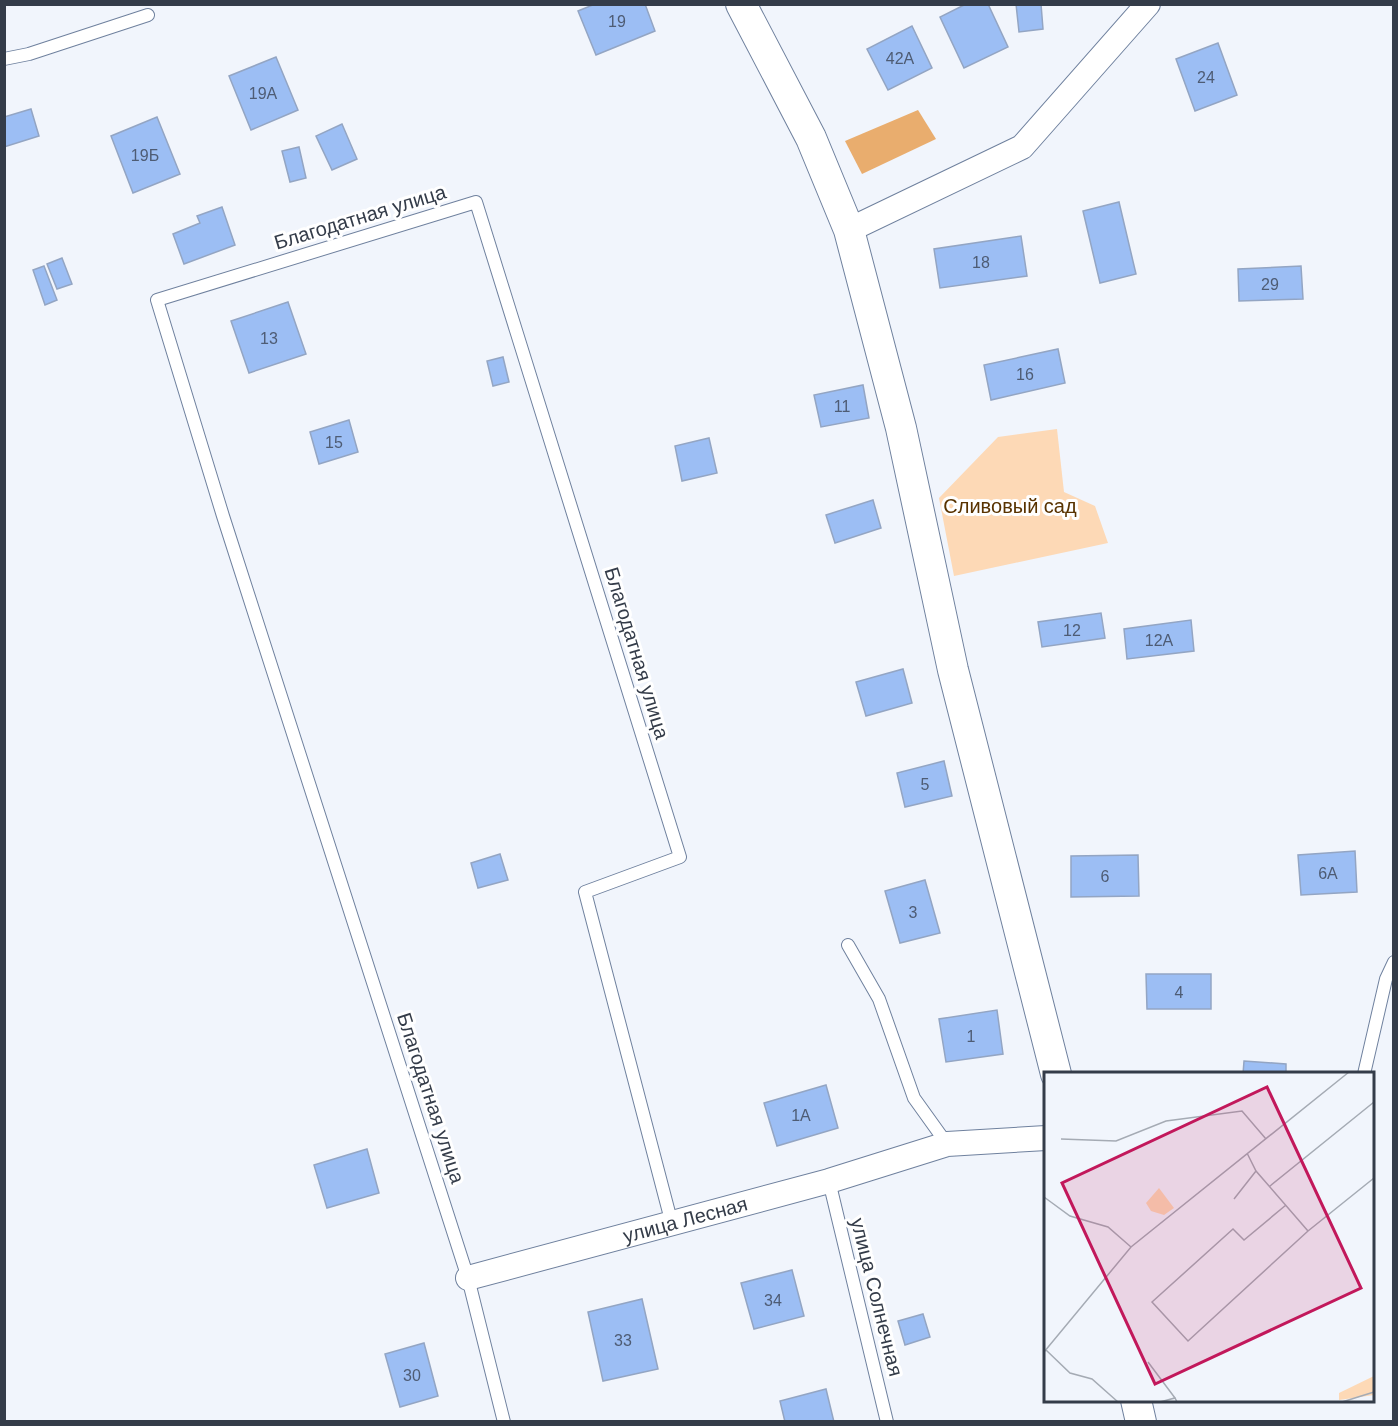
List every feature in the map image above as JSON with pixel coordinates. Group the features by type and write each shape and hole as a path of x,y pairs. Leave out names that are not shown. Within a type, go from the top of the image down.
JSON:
{"street":[{"path":"741,4 811,138 849,230 901,428 953,670 1055,1072"},
{"path":"849,230 1022,147 1148,4"},
{"name":"улица Лесная","path":"468,1278 828,1181 947,1144 1044,1138"},
{"path":"1136,1402 1141,1422"}],"lane":[{"path":"4,59 29,54 148,15"},
{"name":"Благодатная улица","path":"468,1278 223,516 157,300 476,202 680,857 585,892 672,1224"},
{"path":"848,945 879,999 914,1098 947,1144"},
{"path":"1364,1072 1386,979 1394,962"},
{"name":"улица Солнечная","path":"828,1181 887,1422"},
{"path":"468,1278 504,1422"}],"green space":[{"name":"Сливовый сад","path":"1057,429 1064,492 1095,506 1108,543 954,576 939,498 998,437"}],"shaded area":[{"path":"918,110 936,139 862,174 845,141"}],"building":[{"path":"595,4 645,4 655,31 596,55 578,11"},
{"path":"966,4 988,4 1008,47 964,68 940,17"},
{"path":"1016,4 1041,4 1043,29 1019,32"},
{"path":"912,26 932,68 888,90 867,49"},
{"path":"1218,43 1237,95 1195,111 1176,59"},
{"path":"276,57 298,110 251,130 229,76"},
{"path":"31,109 39,136 4,147 4,117"},
{"path":"157,117 180,174 133,193 111,136"},
{"path":"342,124 357,159 332,170 316,136"},
{"path":"299,147 306,178 290,182 282,151"},
{"path":"1119,202 1136,274 1100,283 1083,211"},
{"path":"222,207 235,245 184,264 173,234 200,223 197,216"},
{"path":"1021,236 1027,276 940,288 934,249"},
{"path":"62,258 72,284 57,289 47,264"},
{"path":"44,266 57,300 45,305 33,270"},
{"path":"1301,266 1303,299 1239,301 1238,269"},
{"path":"288,302 306,354 249,373 231,321"},
{"path":"1058,349 1065,383 991,400 984,365"},
{"path":"503,357 509,382 493,386 487,361"},
{"path":"863,385 869,418 821,427 814,395"},
{"path":"349,420 358,452 319,464 310,432"},
{"path":"709,438 717,473 682,481 675,446"},
{"path":"873,500 881,528 835,543 826,515"},
{"path":"1101,613 1105,638 1042,647 1038,622"},
{"path":"1191,620 1194,651 1127,659 1124,629"},
{"path":"903,669 912,703 866,716 856,682"},
{"path":"944,761 952,796 905,807 897,773"},
{"path":"1355,851 1357,892 1301,895 1298,855"},
{"path":"500,854 508,880 478,888 471,863"},
{"path":"1138,855 1139,896 1071,897 1071,856"},
{"path":"925,880 940,933 900,943 885,891"},
{"path":"1146,974 1211,974 1211,1009 1147,1009"},
{"path":"997,1010 1003,1054 946,1062 939,1019"},
{"path":"1244,1061 1286,1064 1286,1072 1243,1072"},
{"path":"826,1085 838,1128 777,1146 764,1103"},
{"path":"367,1149 379,1193 327,1208 314,1165"},
{"path":"792,1270 804,1316 754,1329 741,1283"},
{"path":"642,1299 658,1369 603,1381 588,1312"},
{"path":"923,1314 930,1337 905,1345 898,1321"},
{"path":"424,1343 438,1396 400,1407 385,1354"},
{"path":"826,1389 834,1422 785,1422 780,1401"}]}
